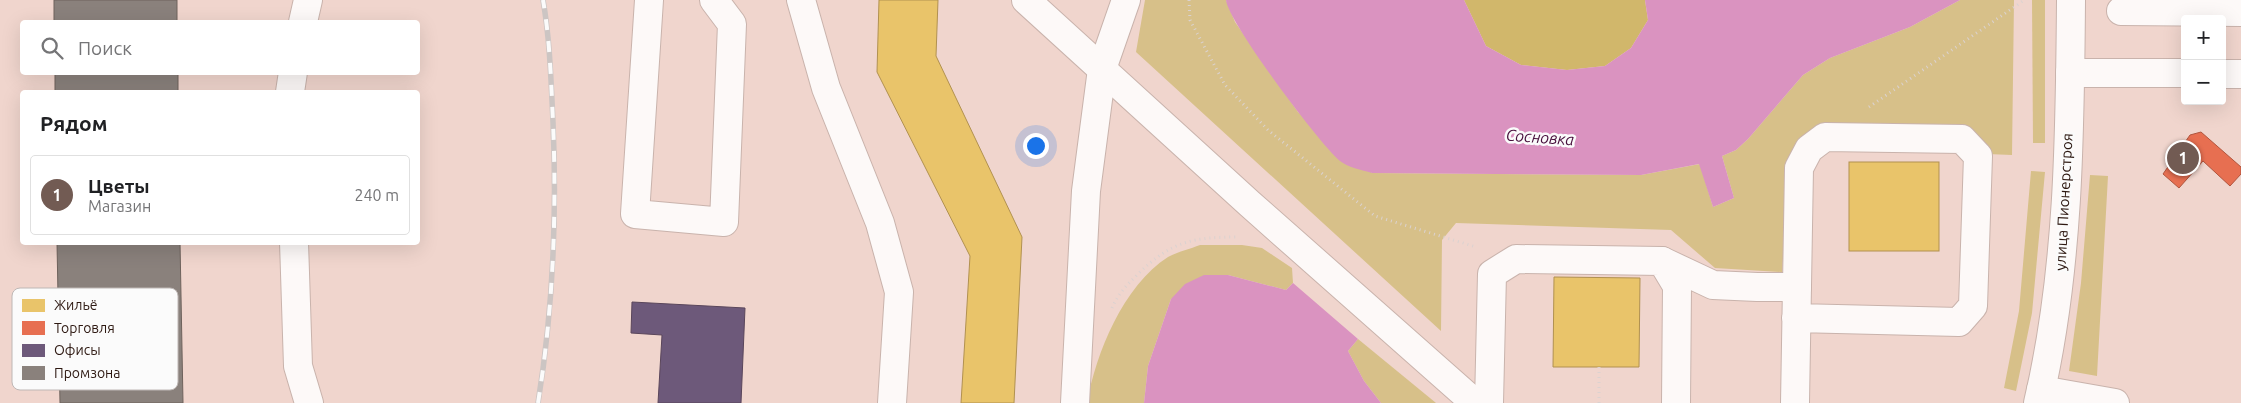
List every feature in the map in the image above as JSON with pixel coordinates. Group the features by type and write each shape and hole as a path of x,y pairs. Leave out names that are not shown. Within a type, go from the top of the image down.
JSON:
{"street":[{"path":"303,20 308,0"},
{"path":"649,0 635,214 724,222 732,24 714,0"},
{"path":"800,0 826,88 880,223 898,292 892,403"},
{"path":"1026,0 1250,204 1475,403"},
{"path":"1075,403 1086,191 1102,69 1126,0"},
{"name":"улица Пионерстроя","path":"2039,396 2059,282 2068,156 2070,0"},
{"path":"2121,11 2241,12"},
{"path":"2070,73 2181,73"},
{"path":"2226,74 2241,74"},
{"path":"290,90 293,75"},
{"path":"1795,403 1796,318 1799,168 1809,149 1825,137 1962,139 1978,156 1973,306 1959,322 1796,318"},
{"path":"294,245 298,366 310,403"},
{"path":"1489,403 1492,274 1516,259 1662,261 1713,284 1757,288 1797,286"},
{"path":"1662,261 1677,286 1676,403"},
{"path":"2039,396 2114,403"}],"path":[{"path":"1189,0 1190,20 1225,85 1268,130 1375,216 1516,259"},
{"path":"1866,109 1988,28 2023,1"},
{"path":"1111,310 1117,295 1150,262 1170,247 1204,237"},
{"path":"1599,367 1599,403"}],"shaded area":[{"path":"1145,0 1226,0 1235,22 1298,112 1372,173 1641,175 1700,164 1713,207 1734,198 1722,156 1736,150 1748,139 1803,75 1830,58 1910,27 1960,0 2014,0 2012,155 1987,154 1981,140 1969,131 1827,129 1790,165 1782,272 1715,268 1671,230 1456,223 1442,240 1441,331 1136,52"},
{"path":"1464,0 1645,0 1648,20 1631,48 1605,66 1567,70 1521,65 1486,46"},
{"path":"2032,0 2045,0 2045,143 2033,143"},
{"path":"2031,171 2045,172 2032,313 2016,391 2004,388 2019,311"},
{"path":"2090,175 2108,176 2097,376 2069,371 2081,283"},
{"path":"1200,245 1242,245 1262,248 1292,268 1293,283 1286,290 1228,275 1171,299 1148,366 1144,403 1087,403 1097,363 1114,322 1125,303 1152,270 1168,257"},
{"path":"1358,339 1436,403 1381,403 1364,381 1348,351"}],"water":[{"name":"Сосновка","path":"1226,0 1464,0 1486,46 1521,65 1567,70 1605,66 1631,48 1648,20 1645,0 1960,0 1910,27 1830,58 1803,75 1748,139 1736,150 1722,156 1734,198 1713,207 1699,164 1641,175 1372,173 1347,165 1329,150 1276,83 1242,32"},
{"path":"1204,275 1228,275 1286,290 1293,283 1358,339 1348,351 1364,381 1381,403 1144,403 1148,366 1171,299 1185,284"}],"building: Жильё":[{"path":"879,0 938,0 936,56 1022,237 1014,403 961,403 970,256 877,72"},
{"path":"1849,162 1939,162 1939,251 1849,251"},
{"path":"1554,277 1640,278 1639,367 1553,367"}],"building: Торговля":[{"path":"2201,132 2241,167 2241,174 2230,186 2203,161 2179,188 2163,174 2190,135"}],"building: Офисы":[{"path":"632,302 745,308 741,403 658,403 662,335 631,333"}],"building: Промзона":[{"path":"54,0 177,0 177,20 54,20"},
{"path":"55,75 178,75 178,90 55,90"},
{"path":"57,245 180,245 183,403 60,403 60,390 178,390 178,288 58,288"}],"railway":[{"path":"538,403 547,333 554,228 551,76 543,0"}],"place":[{"name":"Цветы","path":"2183,158"}]}
